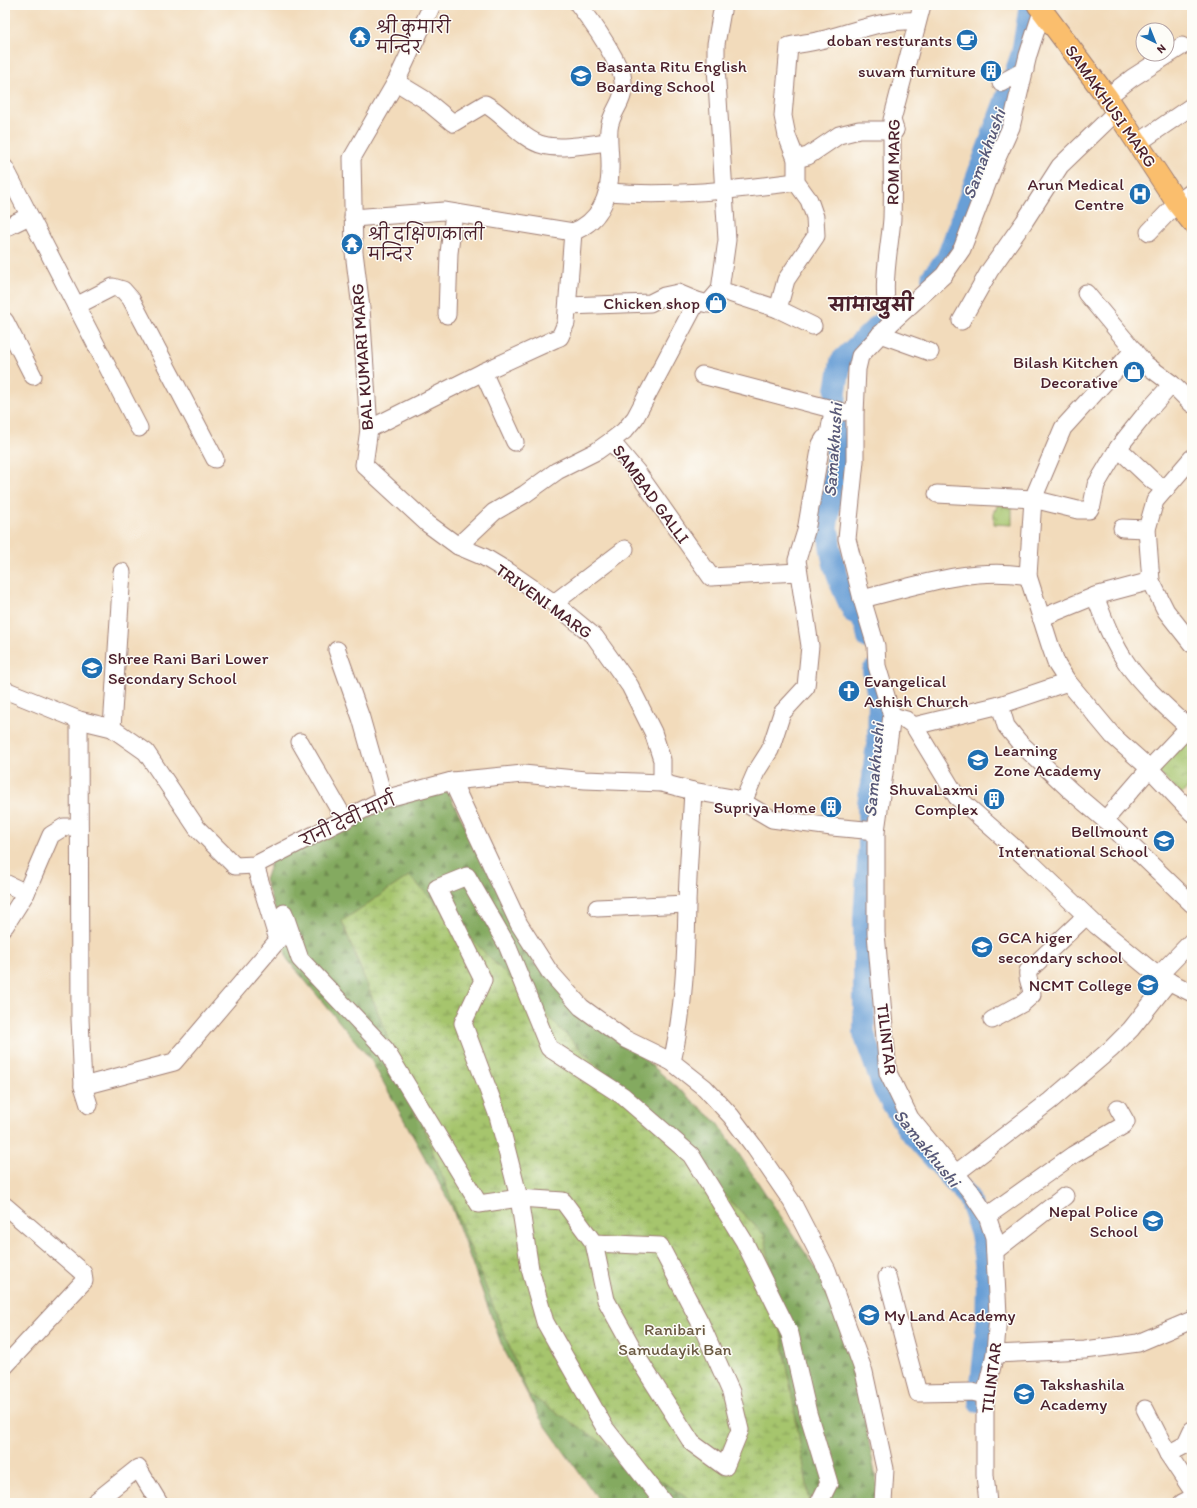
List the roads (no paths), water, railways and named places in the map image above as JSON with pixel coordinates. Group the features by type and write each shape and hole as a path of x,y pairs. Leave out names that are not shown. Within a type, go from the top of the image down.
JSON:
{"main road":[{"name":"SAMAKHUSI MARG","path":"1041,7 1112,104 1138,143 1184,198 1192,222"}],"street":[{"name":"BAL KUMARI MARG","path":"364,465 369,429 361,308 354,252 352,158 396,82 432,5"},
{"path":"353,218 444,211 573,232 582,228 596,216 608,192 610,163 608,142 609,128 622,98 623,85 621,73 600,33 579,5"},
{"path":"568,306 650,303 664,296 678,293 708,304 720,290 728,240 716,67 716,44 722,5"},
{"name":"ROM MARG","path":"890,316 885,280 892,219 892,135 895,130 892,120 922,5"},
{"path":"743,802 756,772 770,750 782,713 806,687 810,646 797,560 806,531 821,444 824,439 828,440 843,412 860,356 880,334 890,316 944,276 962,249 997,158 1011,127 1041,7"},
{"path":"778,309 786,280 816,236 816,217 809,200 796,182 796,159 787,136 784,116 789,46 827,39 875,24 917,21"},
{"path":"961,321 990,270 1024,222 1060,166 1132,78 1182,46"},
{"path":"1001,83 1025,70"},
{"path":"396,82 424,98 453,122 485,104 531,140 542,145 555,146 608,142"},
{"path":"1138,143 1192,106"},
{"path":"796,159 808,156 839,136 859,130 895,130"},
{"path":"5,168 139,428"},
{"path":"608,192 644,195 725,192 796,182"},
{"path":"1149,232 1184,198"},
{"path":"447,315 449,253 454,213"},
{"path":"5,228 29,216"},
{"path":"369,429 483,372 560,337 566,323 573,232"},
{"path":"76,306 113,287 123,290 131,299 215,459"},
{"path":"720,290 778,309 813,326"},
{"path":"1086,293 1146,364 1172,384 1192,404"},
{"name":"SAMBAD GALLI","path":"697,300 635,418 611,441 637,472 711,577 715,578 798,572"},
{"path":"5,321 33,376"},
{"path":"880,334 930,352"},
{"path":"1134,350 1063,428 1033,499 1028,576 1058,665 1068,682 1113,736 1150,769 1192,813"},
{"path":"483,372 515,442"},
{"path":"702,375 843,412"},
{"path":"937,494 1033,499 1078,510 1089,510 1092,505 1096,485 1118,448 1172,384"},
{"path":"843,412 856,461 847,539 862,599 873,632 876,646 877,666 892,716 906,720 914,726 957,797 1026,858 1086,916 1164,978 1192,993"},
{"path":"458,546 494,512 525,494 557,471 597,451 611,441"},
{"path":"1118,448 1153,481 1166,489"},
{"path":"1192,458 1155,501 1147,529 1151,581 1166,611 1192,644"},
{"name":"TRIVENI MARG","path":"364,465 428,524 458,546 496,565 554,603 595,637 630,686 653,732 662,760 662,783"},
{"path":"1122,528 1147,529"},
{"path":"554,603 625,548"},
{"path":"112,728 122,572"},
{"path":"862,599 955,577 999,573 1028,576"},
{"path":"1041,618 1095,596 1151,581"},
{"path":"1095,596 1109,632 1128,666 1164,705 1190,730 1150,769 1105,820"},
{"path":"337,650 361,718 384,799"},
{"path":"914,726 1000,705 1068,682"},
{"name":"रानी देवी मार्ग","path":"5,690 79,720 112,728 146,752 197,828 235,866 255,865 384,799 452,781 523,774 585,780 662,783 693,791 732,798 743,802 772,819 832,827 876,830"},
{"path":"1000,705 1006,726 1019,742 1071,791 1105,820 1192,904"},
{"name":"TILINTAR","path":"892,716 876,830 876,933 888,1073 910,1118 971,1192 988,1216 994,1237 996,1251 998,1315 995,1354 985,1395 985,1475 988,1503"},
{"path":"79,720 80,1020 83,1086 89,1105"},
{"path":"300,742 345,820"},
{"path":"452,781 519,924 549,971 587,1011 625,1039 672,1062 705,1088 731,1116 756,1148 792,1202 827,1270 864,1372 885,1469 883,1503"},
{"path":"672,1062 680,1028 687,957 687,904 693,791"},
{"path":"5,926 26,892 51,835 64,827 79,827"},
{"path":"83,1086 174,1062 278,940 255,865"},
{"path":"664,1503 605,1428 545,1322 530,1269 519,1198 498,1116 463,1023 483,980 437,888 467,876 507,945 549,1048 623,1096 691,1155 744,1241 790,1334 808,1413 829,1483 819,1503"},
{"path":"5,883 26,892"},
{"path":"598,908 687,904"},
{"path":"284,913 300,959 385,1049 479,1204 519,1198 564,1201 594,1243 606,1300 639,1360 692,1443 725,1467 740,1430 731,1392 700,1322 660,1246 594,1243"},
{"path":"992,1020 1024,1003 1032,995 1032,989 1027,976 1028,971 1086,916"},
{"path":"955,1174 1050,1101 1111,1049 1131,1029 1164,978 1192,941"},
{"path":"988,1216 1073,1155 1124,1125 1126,1122 1118,1108"},
{"path":"996,1251 1065,1196"},
{"path":"5,1206 83,1274 84,1281 5,1366"},
{"path":"886,1277 918,1393 972,1392 985,1395"},
{"path":"995,1354 1085,1350 1138,1343 1192,1320"},
{"path":"1145,1409 1168,1454 1192,1490"},
{"path":"1168,1454 1185,1445 1192,1430"},
{"path":"94,1503 138,1468 159,1503"},
{"path":"1182,1503 1192,1498"}],"waterway":[{"name":"Samakhushi","path":"932,277 946,260 1013,79 1022,53 1030,5"},
{"name":"Samakhushi","path":"868,638 866,627 858,612 854,613 841,585 834,566 829,535 826,533 836,464 837,445 834,427 836,390 841,361 896,309"},
{"name":"Samakhushi","path":"873,671 879,701 878,739 868,804 869,847 864,917 864,1034 884,1090 907,1128 968,1197 981,1234 987,1277 986,1337 979,1402"}],"place":[{"name":"श्री कुमारी मन्दिर","path":"360,37"},
{"name":"doban resturants","path":"967,40"},
{"name":"suvam furniture","path":"991,71"},
{"name":"Basanta Ritu English Boarding School","path":"581,76"},
{"name":"Arun Medical Centre","path":"1140,194"},
{"name":"श्री दक्षिणकाली मन्दिर","path":"352,244"},
{"name":"Chicken shop","path":"716,303"},
{"name":"Bilash Kitchen Decorative","path":"1134,372"},
{"name":"Shree Rani Bari Lower Secondary School","path":"92,668"},
{"name":"Evangelical Ashish Church","path":"849,691"},
{"name":"Learning Zone Academy","path":"978,760"},
{"name":"ShuvaLaxmi Complex","path":"994,799"},
{"name":"Supriya Home","path":"831,807"},
{"name":"Bellmount International School","path":"1164,841"},
{"name":"GCA higer secondary school","path":"982,947"},
{"name":"NCMT College","path":"1148,985"},
{"name":"Nepal Police School","path":"1153,1221"},
{"name":"My Land Academy","path":"869,1315"},
{"name":"Takshashila Academy","path":"1024,1394"}],"district":[{"name":"सामाखुसी","path":"871,305"}],"park label":[{"name":"Ranibari Samudayik Ban","path":"675,1339"}]}
